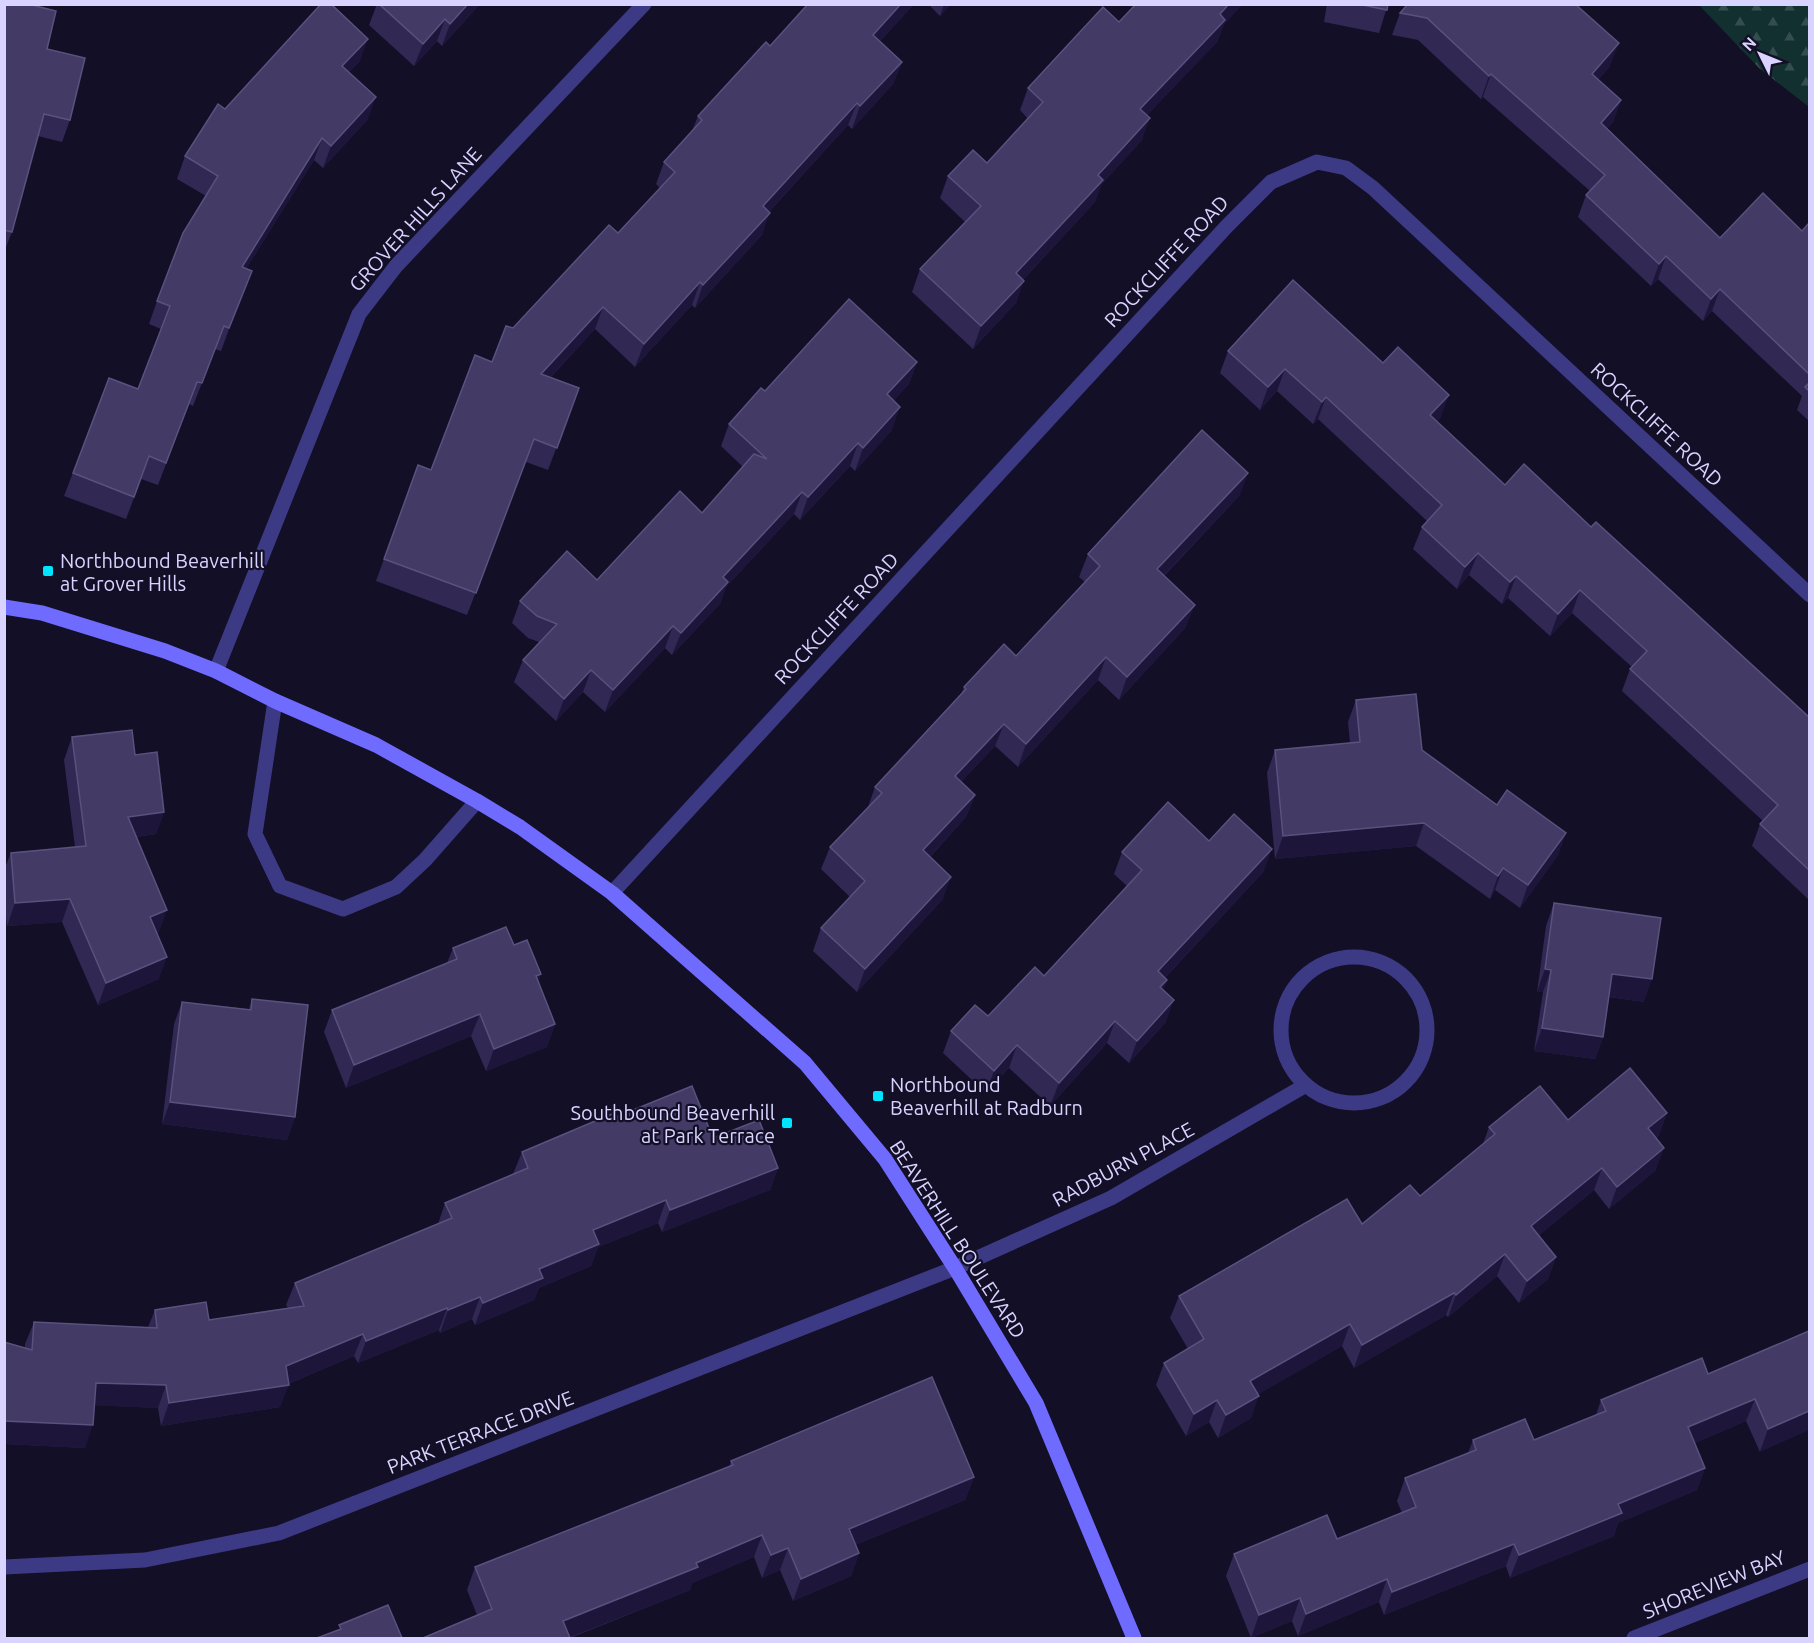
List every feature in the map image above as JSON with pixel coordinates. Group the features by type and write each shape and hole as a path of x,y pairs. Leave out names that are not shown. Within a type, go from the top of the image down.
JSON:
{"street":[{"name":"GROVER HILLS LANE","path":"216,671 359,314 396,266 644,4"},
{"name":"ROCKCLIFFE ROAD","path":"612,893 1227,226 1271,182 1317,162 1346,168 1373,188 1809,595"},
{"name":"BEAVERHILL BOULEVARD","path":"4,607 54,617 165,651 216,671 275,701 376,745 477,801 520,827 612,893 805,1063 885,1159 955,1268 1036,1403 1134,1638"},
{"path":"275,701 255,834 280,886 343,909 396,887 425,860 477,801"},
{"path":"1354,957 1378,961 1400,973 1416,990 1425,1012 1427,1034 1422,1057 1410,1077 1393,1092 1371,1101 1348,1103 1326,1097 1306,1085 1290,1065 1282,1042 1282,1017 1291,993 1307,974 1329,961 1354,957"},
{"name":"RADBURN PLACE","path":"955,1268 1111,1198 1306,1085"},
{"name":"PARK TERRACE DRIVE","path":"4,1567 145,1560 279,1533 955,1268"},
{"name":"SHOREVIEW BAY","path":"1634,1638 1809,1569"}],"green space":[{"path":"1699,5 1809,5 1809,107 1759,68"}],"building":[{"path":"4,4 28,4 56,11 47,49 85,58 70,120 44,114 12,232 4,230"},
{"path":"321,4 331,4 368,39 342,66 376,97 331,146 322,138 242,267 252,271 229,328 224,326 202,383 197,382 166,463 149,456 134,497 73,473 109,378 138,389 170,306 157,301 183,233 218,176 185,156 218,104 225,109"},
{"path":"379,4 468,4 450,24 445,19 423,44"},
{"path":"808,4 901,4 873,35 902,62 860,106 857,103 763,206 770,213 703,285 700,282 644,344 603,307 541,374 579,388 557,448 534,439 476,593 384,559 418,465 431,470 475,355 492,362 506,326 513,328 609,225 618,233 675,172 664,162 702,120 698,116 766,42 770,46"},
{"path":"1136,4 1229,4 1220,14 1225,20 1140,109 1150,118 1098,175 1103,180 1016,273 1024,281 981,326 920,269 981,206 948,176 973,150 987,163 1043,102 1028,88 1103,7 1119,22"},
{"path":"1358,4 1388,4 1387,10"},
{"path":"1408,4 1575,4 1619,43 1592,74 1621,100 1601,123 1720,238 1763,193 1802,231 1809,223 1809,374 1720,289 1711,299 1666,256 1659,264 1586,195 1605,175 1491,74 1489,76 1427,18 1400,13"},
{"path":"1293,280 1383,363 1398,347 1449,395 1430,415 1505,485 1524,464 1591,527 1596,522 1809,717 1809,870 1760,824 1778,805 1630,669 1647,651 1580,590 1558,614 1516,576 1510,582 1478,553 1465,567 1422,527 1442,505 1326,397 1322,402 1285,369 1268,387 1228,351"},
{"path":"849,299 917,362 887,394 900,407 863,448 858,443 808,497 802,492 723,577 728,582 681,633 673,626 613,690 591,670 564,699 523,660 557,624 537,616 520,601 567,551 597,580 680,491 702,513 754,454 767,459 729,424 761,388 765,391"},
{"path":"1202,430 1248,473 1157,569 1195,605 1127,677 1106,657 1026,744 1004,724 955,776 975,795 923,850 951,877 865,969 821,928 865,881 830,847 882,793 875,787 966,689 964,687 1004,644 1016,656 1100,566 1088,554"},
{"path":"1416,694 1422,750 1497,805 1507,790 1566,833 1528,885 1503,868 1498,876 1424,823 1283,836 1275,750 1360,742 1356,700"},
{"path":"132,730 135,755 157,752 164,812 128,817 167,910 150,917 167,957 106,983 70,899 15,903 11,853 86,846 72,737"},
{"path":"1168,802 1209,841 1234,814 1272,849 1158,971 1167,980 1160,987 1174,1000 1137,1041 1115,1021 1059,1083 1017,1045 994,1071 951,1031 975,1005 988,1016 1035,967 1044,976 1142,870 1122,852"},
{"path":"1554,903 1661,918 1652,979 1612,974 1603,1037 1542,1028 1551,970 1545,969"},
{"path":"506,927 514,945 527,940 541,974 536,976 555,1024 494,1049 480,1014 354,1065 332,1010 457,959 453,948"},
{"path":"252,999 308,1005 295,1117 170,1102 182,1002 251,1010"},
{"path":"1630,1068 1667,1113 1648,1128 1664,1148 1617,1187 1602,1168 1531,1226 1556,1257 1527,1281 1505,1254 1456,1295 1454,1293 1362,1345 1350,1324 1250,1381 1259,1396 1226,1415 1217,1400 1194,1414 1164,1363 1204,1339 1179,1296 1347,1199 1362,1224 1410,1185 1420,1196 1495,1134 1489,1127 1540,1086 1568,1120"},
{"path":"692,1086 713,1138 759,1120 778,1168 670,1210 666,1200 593,1230 599,1244 539,1269 543,1278 483,1303 480,1297 366,1341 363,1334 286,1366 289,1385 169,1403 166,1385 96,1383 93,1425 4,1421 4,1342 32,1350 34,1322 157,1328 155,1310 206,1302 209,1320 304,1306 295,1283 452,1218 445,1203 528,1168 522,1152 614,1113 616,1117"},
{"path":"1809,1331 1809,1411 1768,1429 1755,1399 1688,1427 1705,1468 1618,1504 1622,1513 1519,1555 1514,1544 1392,1592 1387,1579 1306,1614 1300,1598 1259,1615 1234,1554 1327,1515 1337,1539 1416,1507 1405,1478 1476,1450 1473,1440 1525,1419 1534,1440 1606,1411 1601,1400 1702,1358 1708,1374"},
{"path":"932,1377 974,1477 849,1529 859,1553 801,1579 788,1548 771,1555 762,1535 696,1563 698,1567 563,1621 570,1638 423,1638 492,1609 475,1567 733,1465 731,1461"},
{"path":"388,1605 402,1638 317,1638 341,1629 339,1625"}],"place":[{"name":"Northbound Beaverhill at Grover Hills","path":"48,571"},
{"name":"Northbound Beaverhill at Radburn","path":"878,1096"},
{"name":"Southbound Beaverhill at Park Terrace","path":"787,1123"}]}
